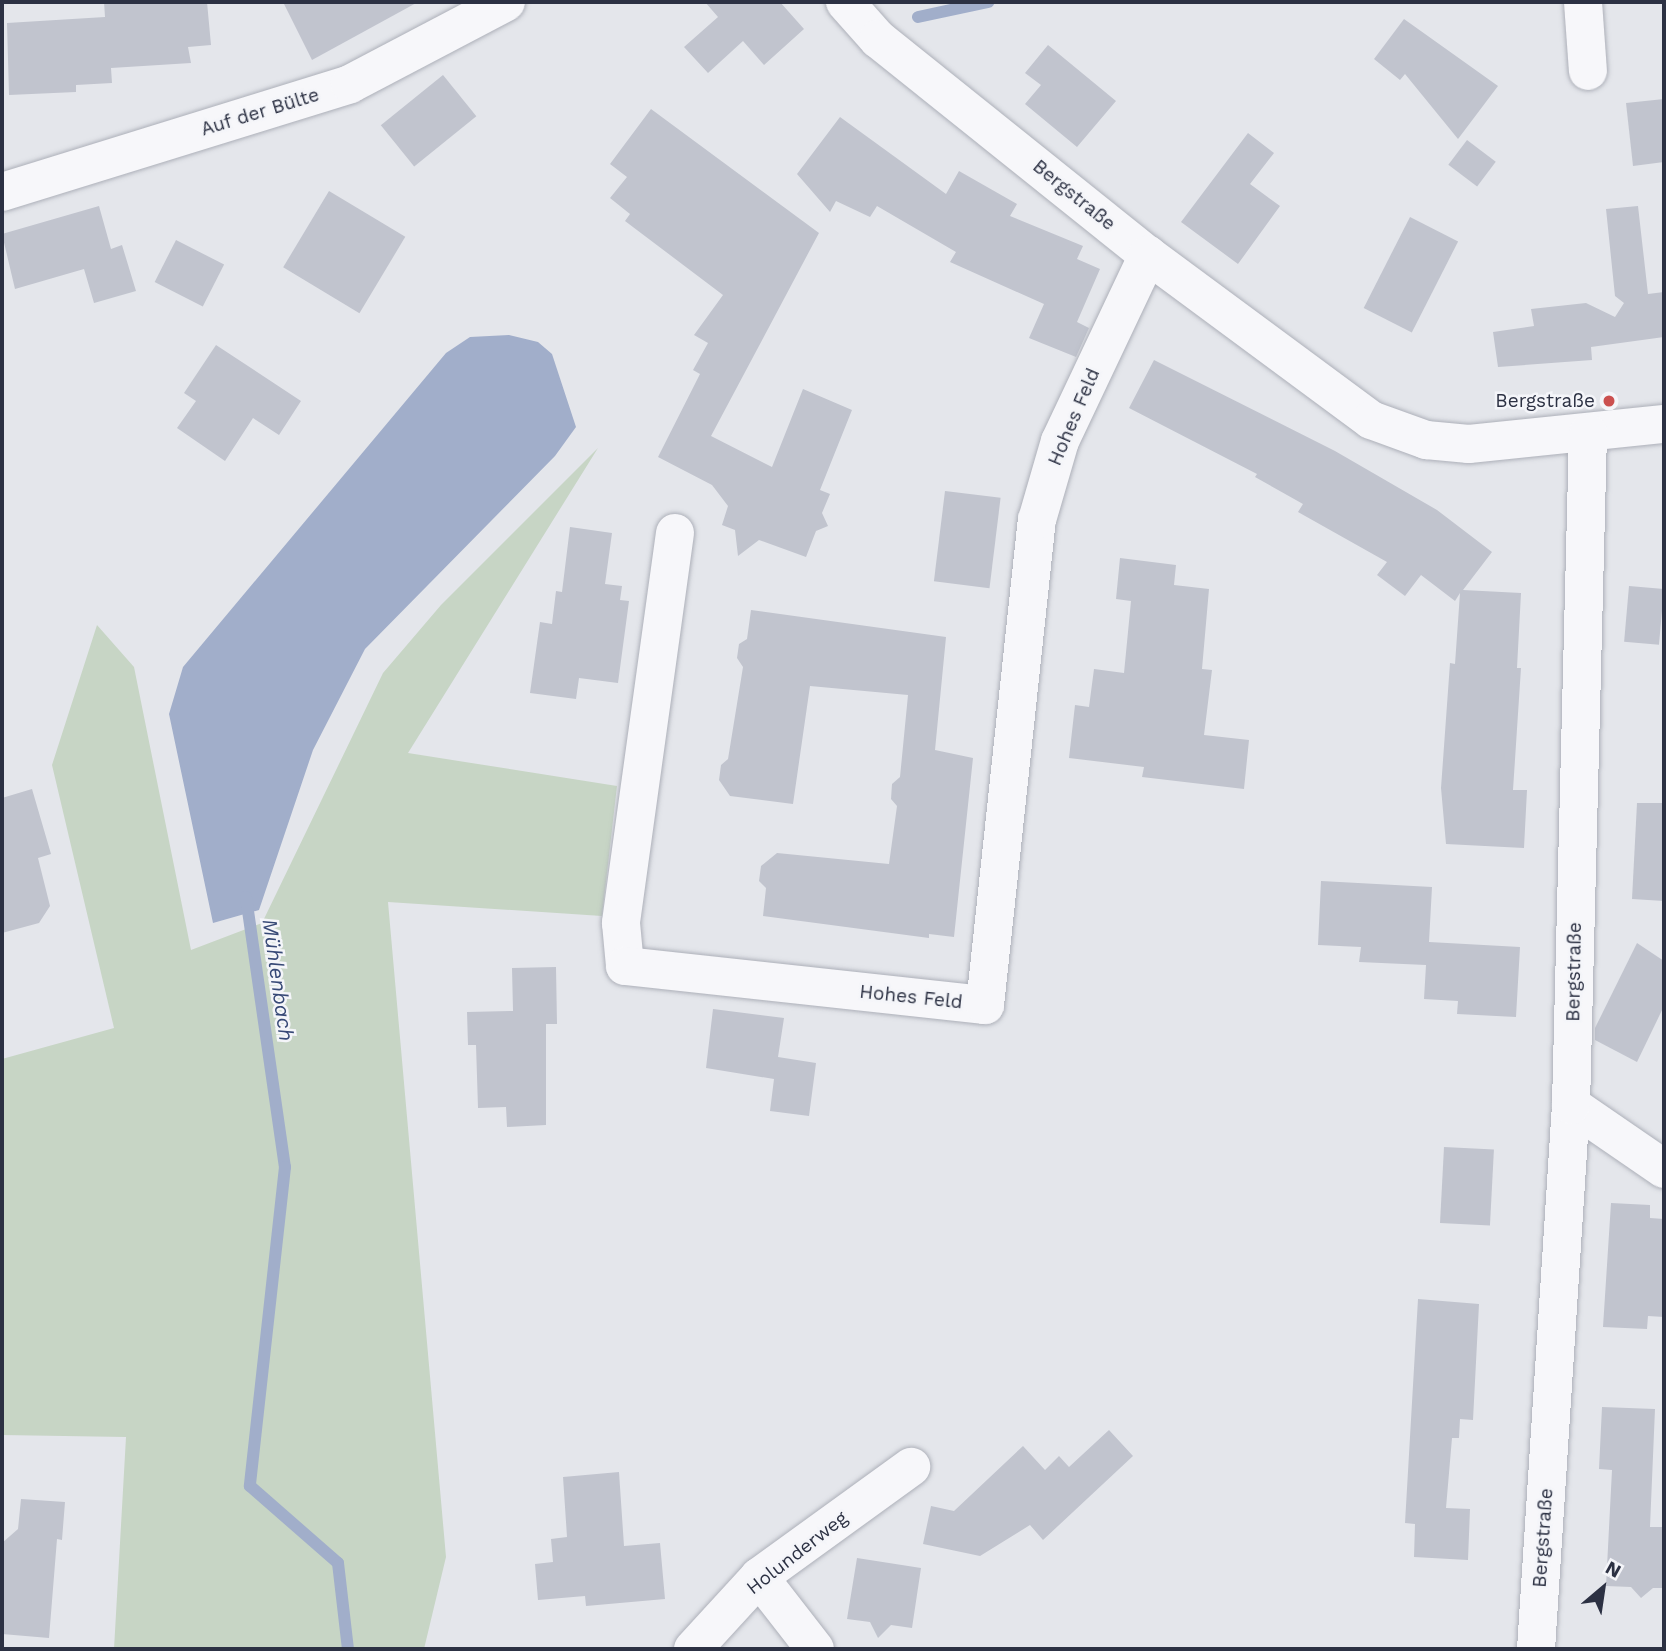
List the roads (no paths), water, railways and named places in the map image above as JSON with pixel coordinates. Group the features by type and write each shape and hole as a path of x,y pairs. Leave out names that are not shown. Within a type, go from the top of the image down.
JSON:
{"street":[{"name":"Auf der Bülte","path":"2,192 350,84 506,2"},
{"name":"Bergstraße","path":"845,2 878,39 1148,255 1371,420 1426,440 1469,444 1588,433 1571,1105 1536,1649"},
{"path":"1583,2 1588,71"},
{"name":"Hohes Feld","path":"676,533 621,923 625,966 985,1005 1037,520 1060,441 1148,255"},
{"path":"1588,433 1664,424"},
{"path":"1571,1105 1664,1169"},
{"name":"Holunderweg","path":"693,1649 759,1577 911,1467"},
{"path":"759,1577 815,1649"}],"water":[{"path":"509,335 538,342 552,354 576,427 555,456 365,649 313,750 259,910 213,923 169,714 183,667 446,353 470,337"}],"waterway":[{"name":"Mühlenbach","path":"918,17 988,2"},
{"name":"Mühlenbach","path":"246,897 285,1167 250,1486 338,1563 348,1649"}],"place":[{"name":"Bergstraße","path":"1609,401"}]}
